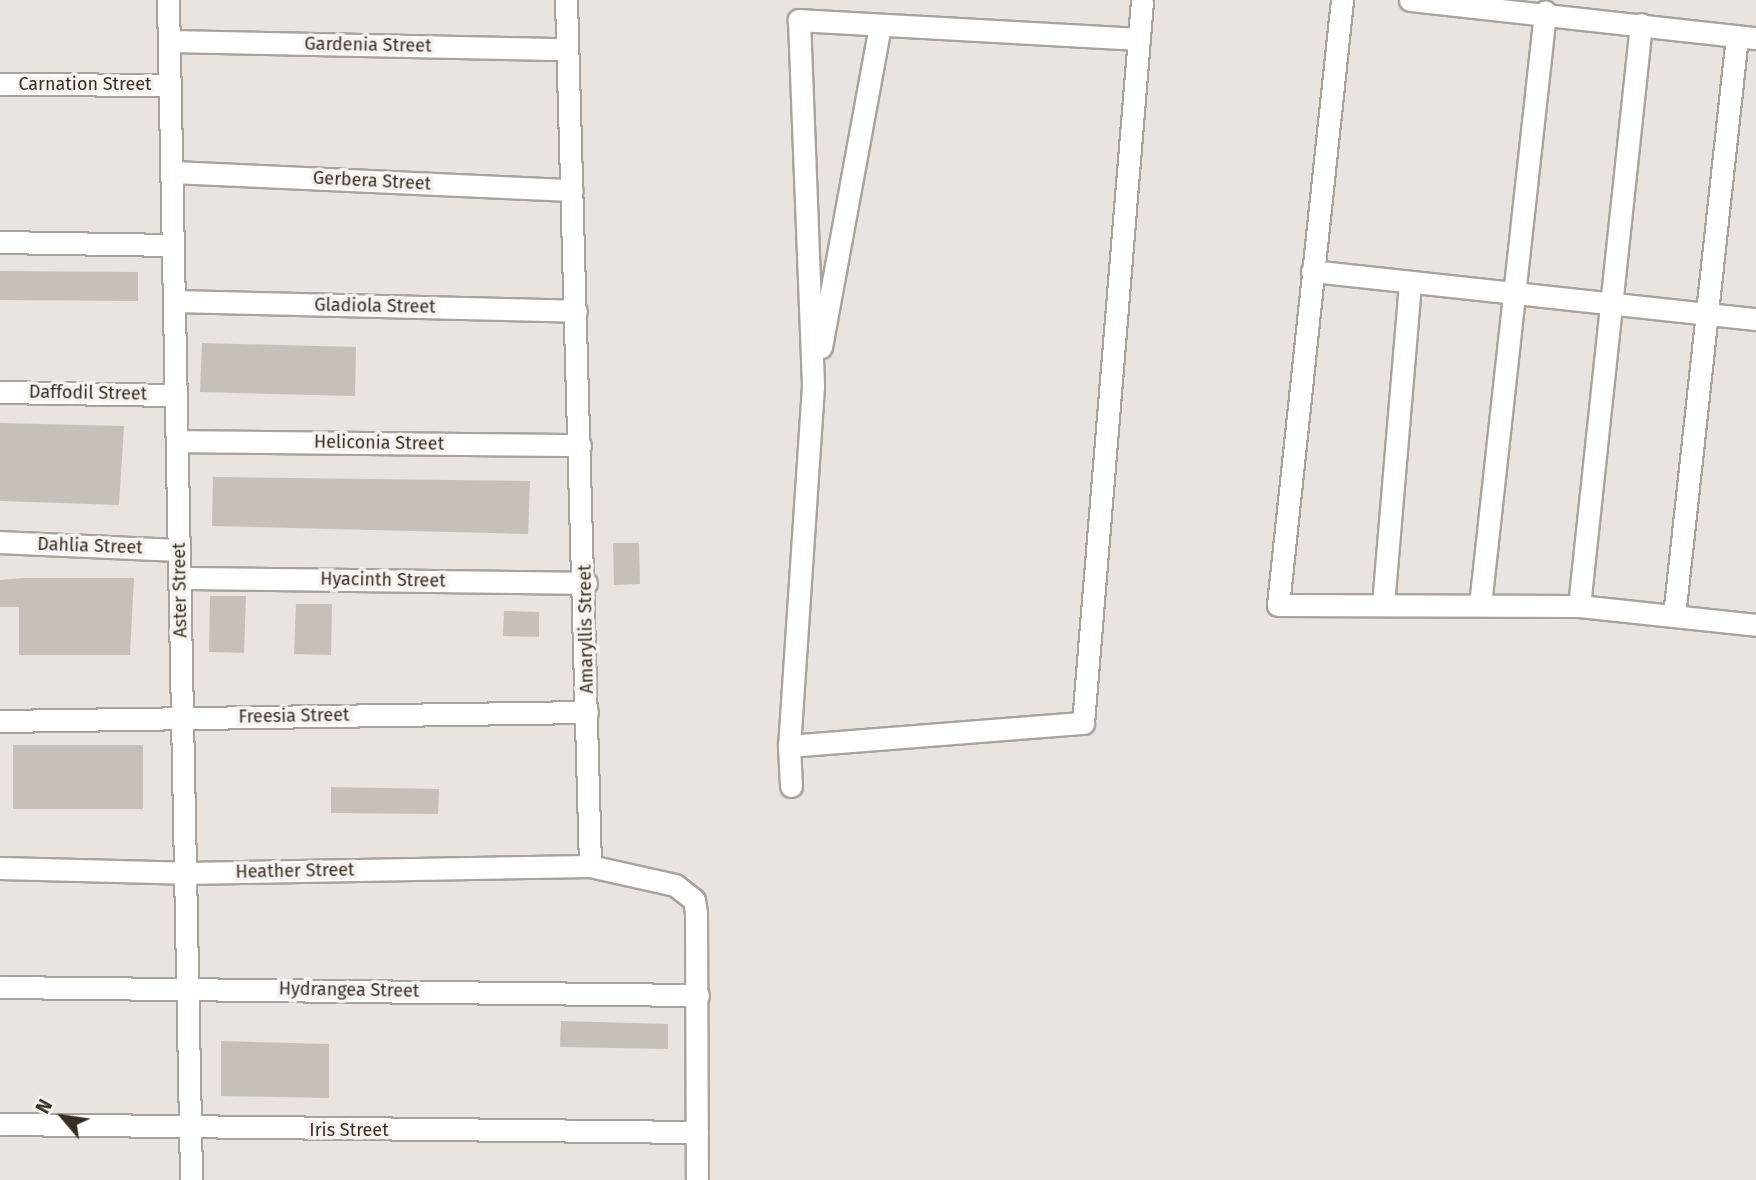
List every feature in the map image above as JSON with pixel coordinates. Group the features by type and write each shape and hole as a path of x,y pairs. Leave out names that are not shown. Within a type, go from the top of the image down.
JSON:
{"street":[{"name":"Aster Street","path":"168,0 191,1180"},
{"name":"Amaryllis Street","path":"566,0 586,583 590,866"},
{"path":"789,746 1083,723 1142,0"},
{"path":"1342,0 1278,605 1579,606 1756,625"},
{"path":"1410,0 1545,12 1746,37 1707,314 1674,616"},
{"path":"1480,605 1545,12"},
{"path":"791,786 789,746 814,386 799,20 1138,39"},
{"path":"1579,606 1641,24"},
{"path":"814,386 880,25"},
{"name":"Gardenia Street","path":"169,41 567,49"},
{"name":"Carnation Street","path":"0,84 170,85"},
{"name":"Gerbera Street","path":"172,172 572,190"},
{"path":"0,242 173,245"},
{"path":"1312,271 1756,319"},
{"path":"1383,605 1410,282"},
{"name":"Gladiola Street","path":"174,301 576,311"},
{"name":"Daffodil Street","path":"0,392 176,395"},
{"name":"Heliconia Street","path":"177,440 580,445"},
{"name":"Dahlia Street","path":"0,542 179,550"},
{"name":"Hyacinth Street","path":"180,578 586,583"},
{"name":"Freesia Street","path":"0,721 587,712"},
{"path":"590,866 675,885 694,900 698,995 697,1180"},
{"name":"Heather Street","path":"0,868 185,873 590,866"},
{"name":"Hydrangea Street","path":"0,987 698,995"},
{"name":"Iris Street","path":"0,1124 190,1129 697,1132"}],"building":[{"path":"0,271 138,272 138,301 0,300"},
{"path":"202,343 356,347 355,396 200,392"},
{"path":"0,423 124,426 119,505 0,501"},
{"path":"213,477 530,481 528,534 212,526"},
{"path":"613,543 639,543 640,584 614,585"},
{"path":"134,578 130,655 19,655 19,607 0,607 0,580"},
{"path":"210,596 246,596 244,653 209,652"},
{"path":"296,604 332,604 331,655 294,654"},
{"path":"504,611 539,612 539,637 503,636"},
{"path":"13,745 143,745 143,809 13,809"},
{"path":"331,787 439,789 438,814 331,813"},
{"path":"561,1021 668,1024 668,1049 560,1047"},
{"path":"221,1041 329,1044 329,1098 221,1096"}]}
